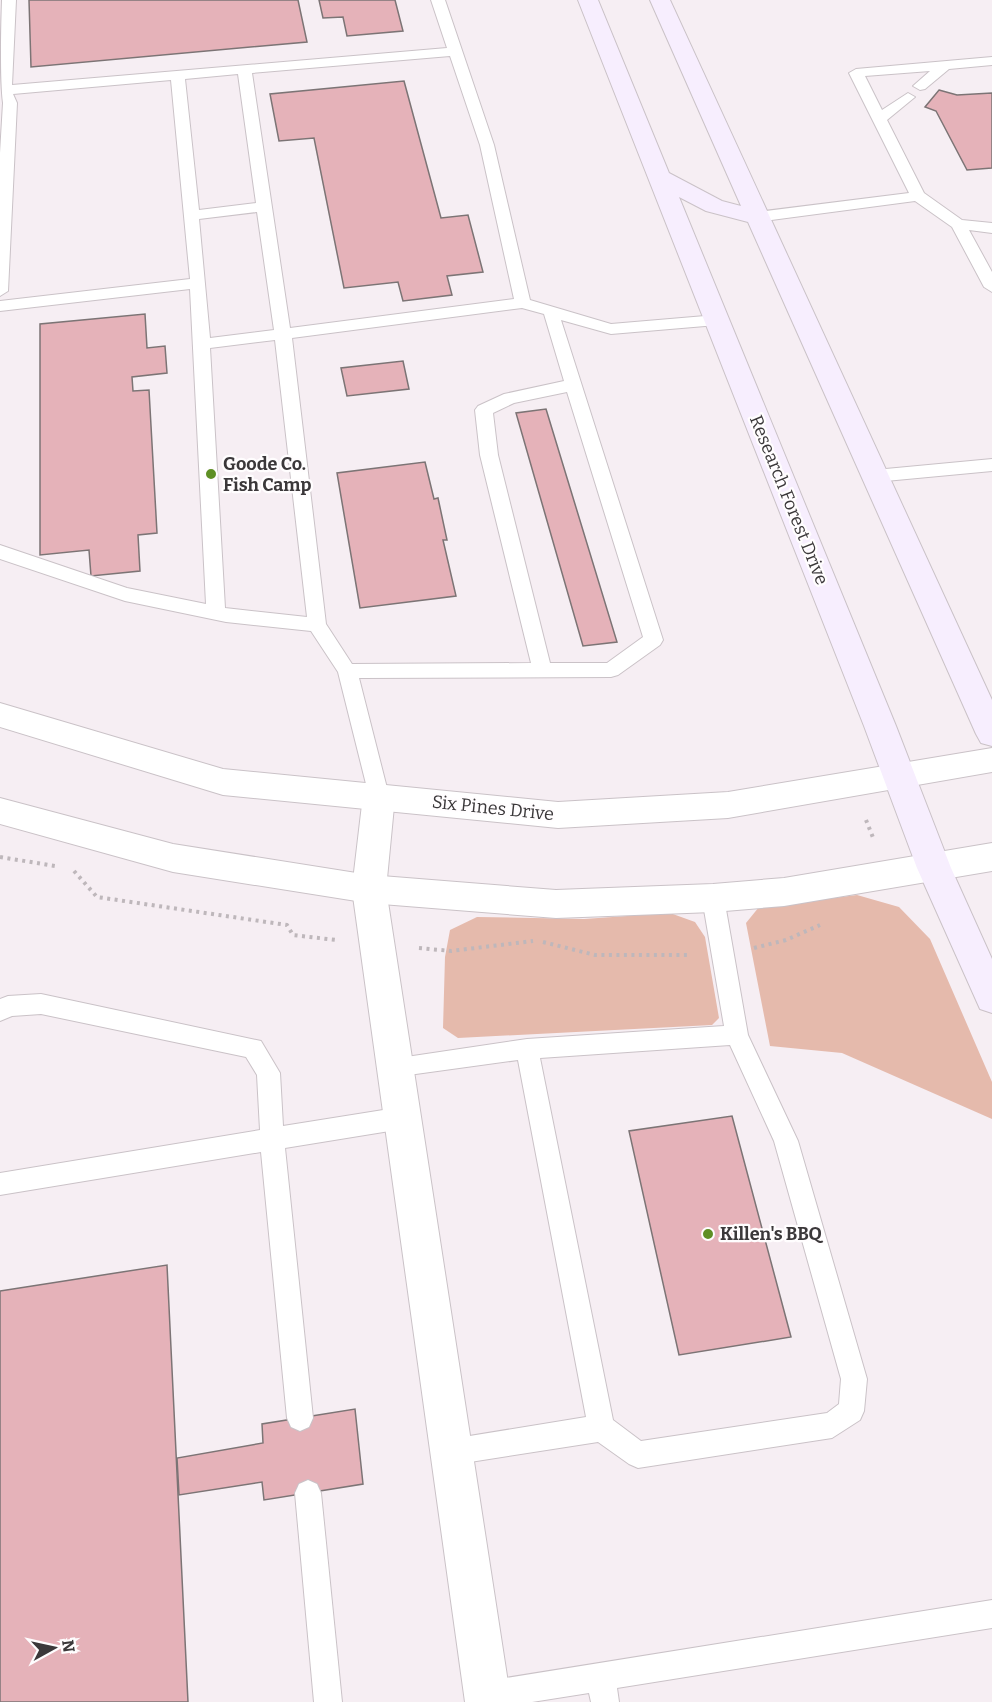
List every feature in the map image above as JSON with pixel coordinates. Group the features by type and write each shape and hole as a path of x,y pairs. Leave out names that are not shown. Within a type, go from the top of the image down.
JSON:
{"main road":[{"name":"Research Forest Drive","path":"588,0 900,776 934,868 992,998"},
{"path":"660,0 992,734"},
{"path":"659,177 714,206 758,217"}],"street":[{"name":"Six Pines Drive","path":"0,716 223,782 558,815 728,805 992,760"},
{"path":"379,796 369,889 488,1698"},
{"path":"0,812 173,858 369,889 556,904 713,898 784,892 992,857"}],"lane":[{"path":"0,291 10,103 5,90 9,0"},
{"path":"438,0 487,145 523,303"},
{"path":"5,90 456,51"},
{"path":"992,61 856,74 918,196 958,224 992,286"},
{"path":"921,86 945,65"},
{"path":"244,69 283,334 318,625 347,671 379,796"},
{"path":"178,75 198,283 216,613"},
{"path":"880,118 908,97"},
{"path":"758,217 918,196"},
{"path":"191,215 265,207"},
{"path":"958,224 992,228"},
{"path":"0,306 198,283"},
{"path":"202,344 523,303 611,329 717,320"},
{"path":"347,671 611,670 653,640 552,312"},
{"path":"542,670 489,455 484,410 510,398 574,386"},
{"path":"875,476 992,465"},
{"path":"0,552 125,594 216,613 318,625"},
{"path":"527,1049 601,1428 638,1455 832,1425 851,1411 854,1379 786,1141 737,1035 713,898"},
{"path":"0,1011 8,1006 41,1004 253,1048 268,1073 272,1139 300,1418"},
{"path":"394,1067 527,1049 737,1035"},
{"path":"0,1184 402,1118"},
{"path":"451,1452 601,1428"},
{"path":"308,1493 328,1702"},
{"path":"488,1698 602,1689 992,1614"}],"path":[{"path":"866,820 875,844"}],"shaded area":[{"path":"857,895 899,907 930,939 992,1082 992,1119 842,1053 770,1046 746,923 759,907"},
{"path":"670,913 695,922 705,937 719,1018 712,1025 458,1038 443,1028 445,957 450,930 477,917 584,919"}],"building":[{"path":"29,0 298,0 307,42 31,67"},
{"path":"319,0 395,0 403,31 347,36 343,17 323,18"},
{"path":"404,81 441,218 468,215 483,272 447,276 452,295 403,301 398,282 344,288 314,138 279,141 270,94"},
{"path":"939,90 957,95 992,93 992,168 967,170 936,111 925,107"},
{"path":"145,314 147,348 165,346 167,373 132,377 133,391 149,390 157,533 138,535 140,571 91,576 89,550 40,555 40,324"},
{"path":"403,361 409,389 347,396 341,368"},
{"path":"546,409 617,642 583,646 516,413"},
{"path":"425,462 434,499 438,498 447,540 443,540 456,596 360,608 337,473"},
{"name":"Killen's BBQ","path":"732,1116 791,1337 679,1355 629,1131"},
{"path":"167,1265 188,1702 0,1702 0,1291"},
{"path":"355,1409 363,1484 264,1500 262,1482 179,1495 177,1458 263,1443 262,1424"}],"place":[{"name":"Goode Co. Fish Camp","path":"211,474"},
{"name":"Killen's BBQ","path":"708,1234"}]}
